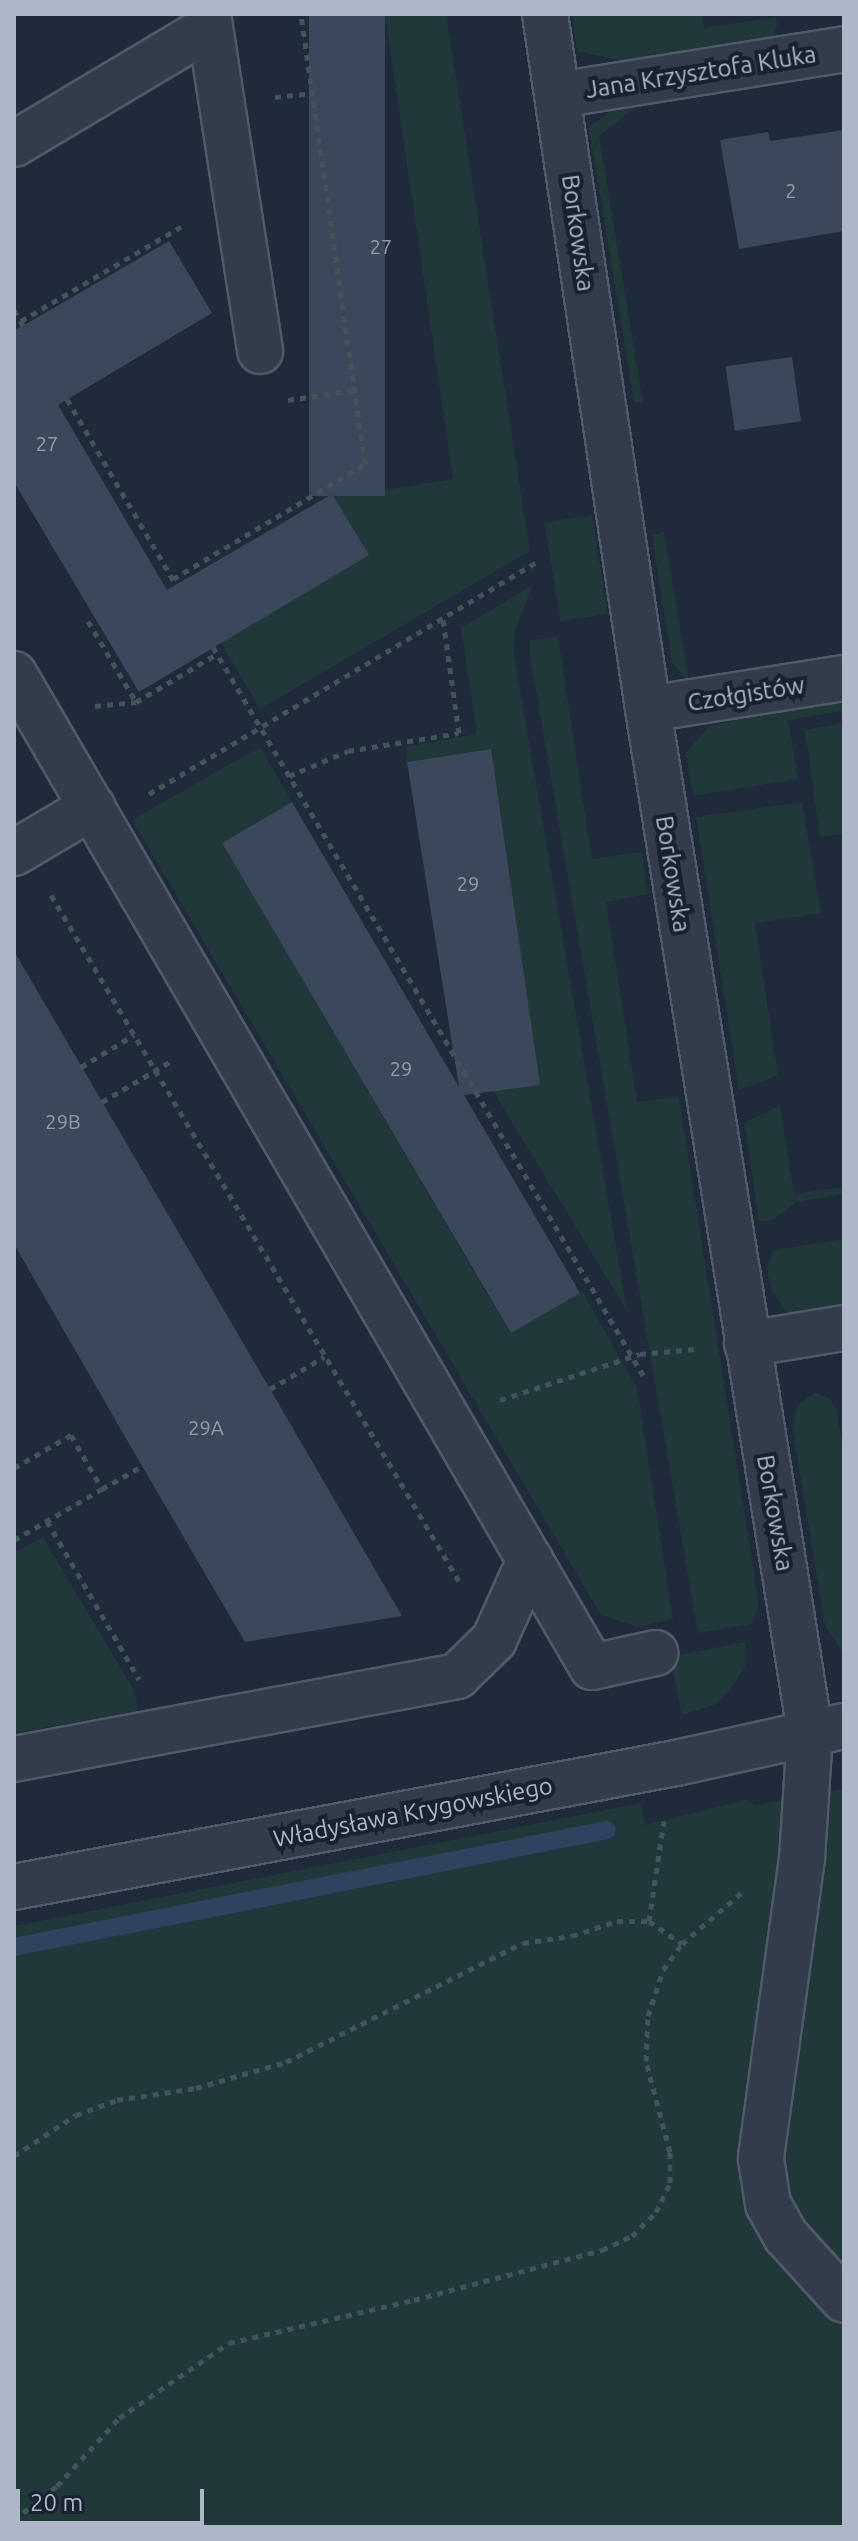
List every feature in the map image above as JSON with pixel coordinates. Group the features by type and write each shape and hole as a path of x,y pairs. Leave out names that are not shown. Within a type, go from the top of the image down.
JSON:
{"street":[{"name":"Borkowska","path":"545,14 648,709 747,1344 827,1729 802,1858 761,2159 768,2204 786,2236 844,2300"},
{"path":"14,144 209,20 260,351"},
{"name":"Jana Krzysztofa Kluka","path":"558,95 844,49"},
{"path":"14,674 592,1667 655,1653"},
{"name":"Czołgistów","path":"648,709 844,678"},
{"path":"14,853 96,815"},
{"path":"747,1344 844,1328"},
{"path":"14,1759 437,1683 457,1676 494,1640 530,1560"},
{"name":"Władysława Krygowskiego","path":"14,1887 676,1763 827,1729"}],"path":[{"path":"286,96 313,93"},
{"path":"14,310 22,324 236,194"},
{"path":"287,400 355,390"},
{"path":"67,399 176,585"},
{"path":"96,815 260,728 539,561"},
{"path":"289,776 348,751 459,733 443,619"},
{"path":"88,621 104,640 136,702 215,651 646,1380"},
{"path":"47,889 494,1640"},
{"path":"102,1102 222,1032"},
{"path":"81,1067 134,1035"},
{"path":"447,1418 630,1356 747,1344"},
{"path":"270,1389 324,1357"},
{"path":"14,1468 71,1435 102,1489"},
{"path":"14,1540 142,1466"},
{"path":"47,1521 145,1691 153,1734"},
{"path":"649,1921 667,1805"},
{"path":"14,2520 57,2486 119,2418 229,2343 414,2300 602,2250 632,2236 656,2212 670,2183 670,2152 647,2046 648,2016 663,1970 682,1944 751,1885"},
{"path":"14,2156 76,2115 117,2100 196,2088 286,2062 523,1943 572,1936 617,1921 649,1921 682,1944"}],"green space":[{"path":"385,14 446,14 530,551 260,709 221,643 368,555 333,496 356,482 377,479 379,491 453,479"},
{"path":"572,14 702,14 704,28 776,17 777,25 772,42 637,64 577,51"},
{"path":"722,82 724,92 636,107 599,136 643,403 634,402 589,127 648,83"},
{"path":"592,515 608,614 560,621 545,523"},
{"path":"664,532 691,684 672,663 652,535"},
{"path":"533,585 515,629 514,656 627,1311 493,1091 539,1085 490,749 407,762 406,747 477,734 461,628"},
{"path":"558,637 592,859 642,852 648,894 606,902 637,1102 679,1097 759,1606 752,1624 698,1633 530,656 530,640"},
{"path":"844,697 844,711 788,720 798,779 693,796 686,752 710,726"},
{"path":"844,723 844,834 820,837 805,730"},
{"path":"260,747 292,802 222,843 510,1333 582,1291 637,1388 673,1619 638,1627 601,1615 132,820"},
{"path":"802,802 821,913 755,923 778,1075 739,1090 696,817"},
{"path":"780,1106 794,1194 843,1187 844,1194 796,1202 773,1220 759,1221 744,1123"},
{"path":"844,1239 844,1313 800,1316 785,1311 770,1288 767,1267 774,1250"},
{"path":"815,1393 829,1398 837,1409 844,1459 844,1656 825,1625 792,1426 798,1405"},
{"path":"43,1537 135,1692 138,1711 14,1733 14,1553"},
{"path":"745,1642 745,1666 730,1691 714,1705 682,1715 670,1657"},
{"path":"844,1789 844,2527 14,2527 14,1926 641,1803 645,1825 745,1800 756,1805"}],"building":[{"path":"309,14 385,14 385,496 309,496"},
{"path":"844,130 844,231 739,249 720,140 768,132 770,141"},
{"path":"169,241 212,313 58,405 167,590 332,494 369,555 139,692 14,482 14,331"},
{"path":"792,357 801,421 735,431 726,366"},
{"path":"491,749 540,1085 464,1095 580,1293 511,1333 222,843 292,802 459,1087 407,762"},
{"path":"14,951 402,1616 245,1642 142,1466 14,1244"}],"waterway":[{"path":"14,1947 607,1830"}]}
